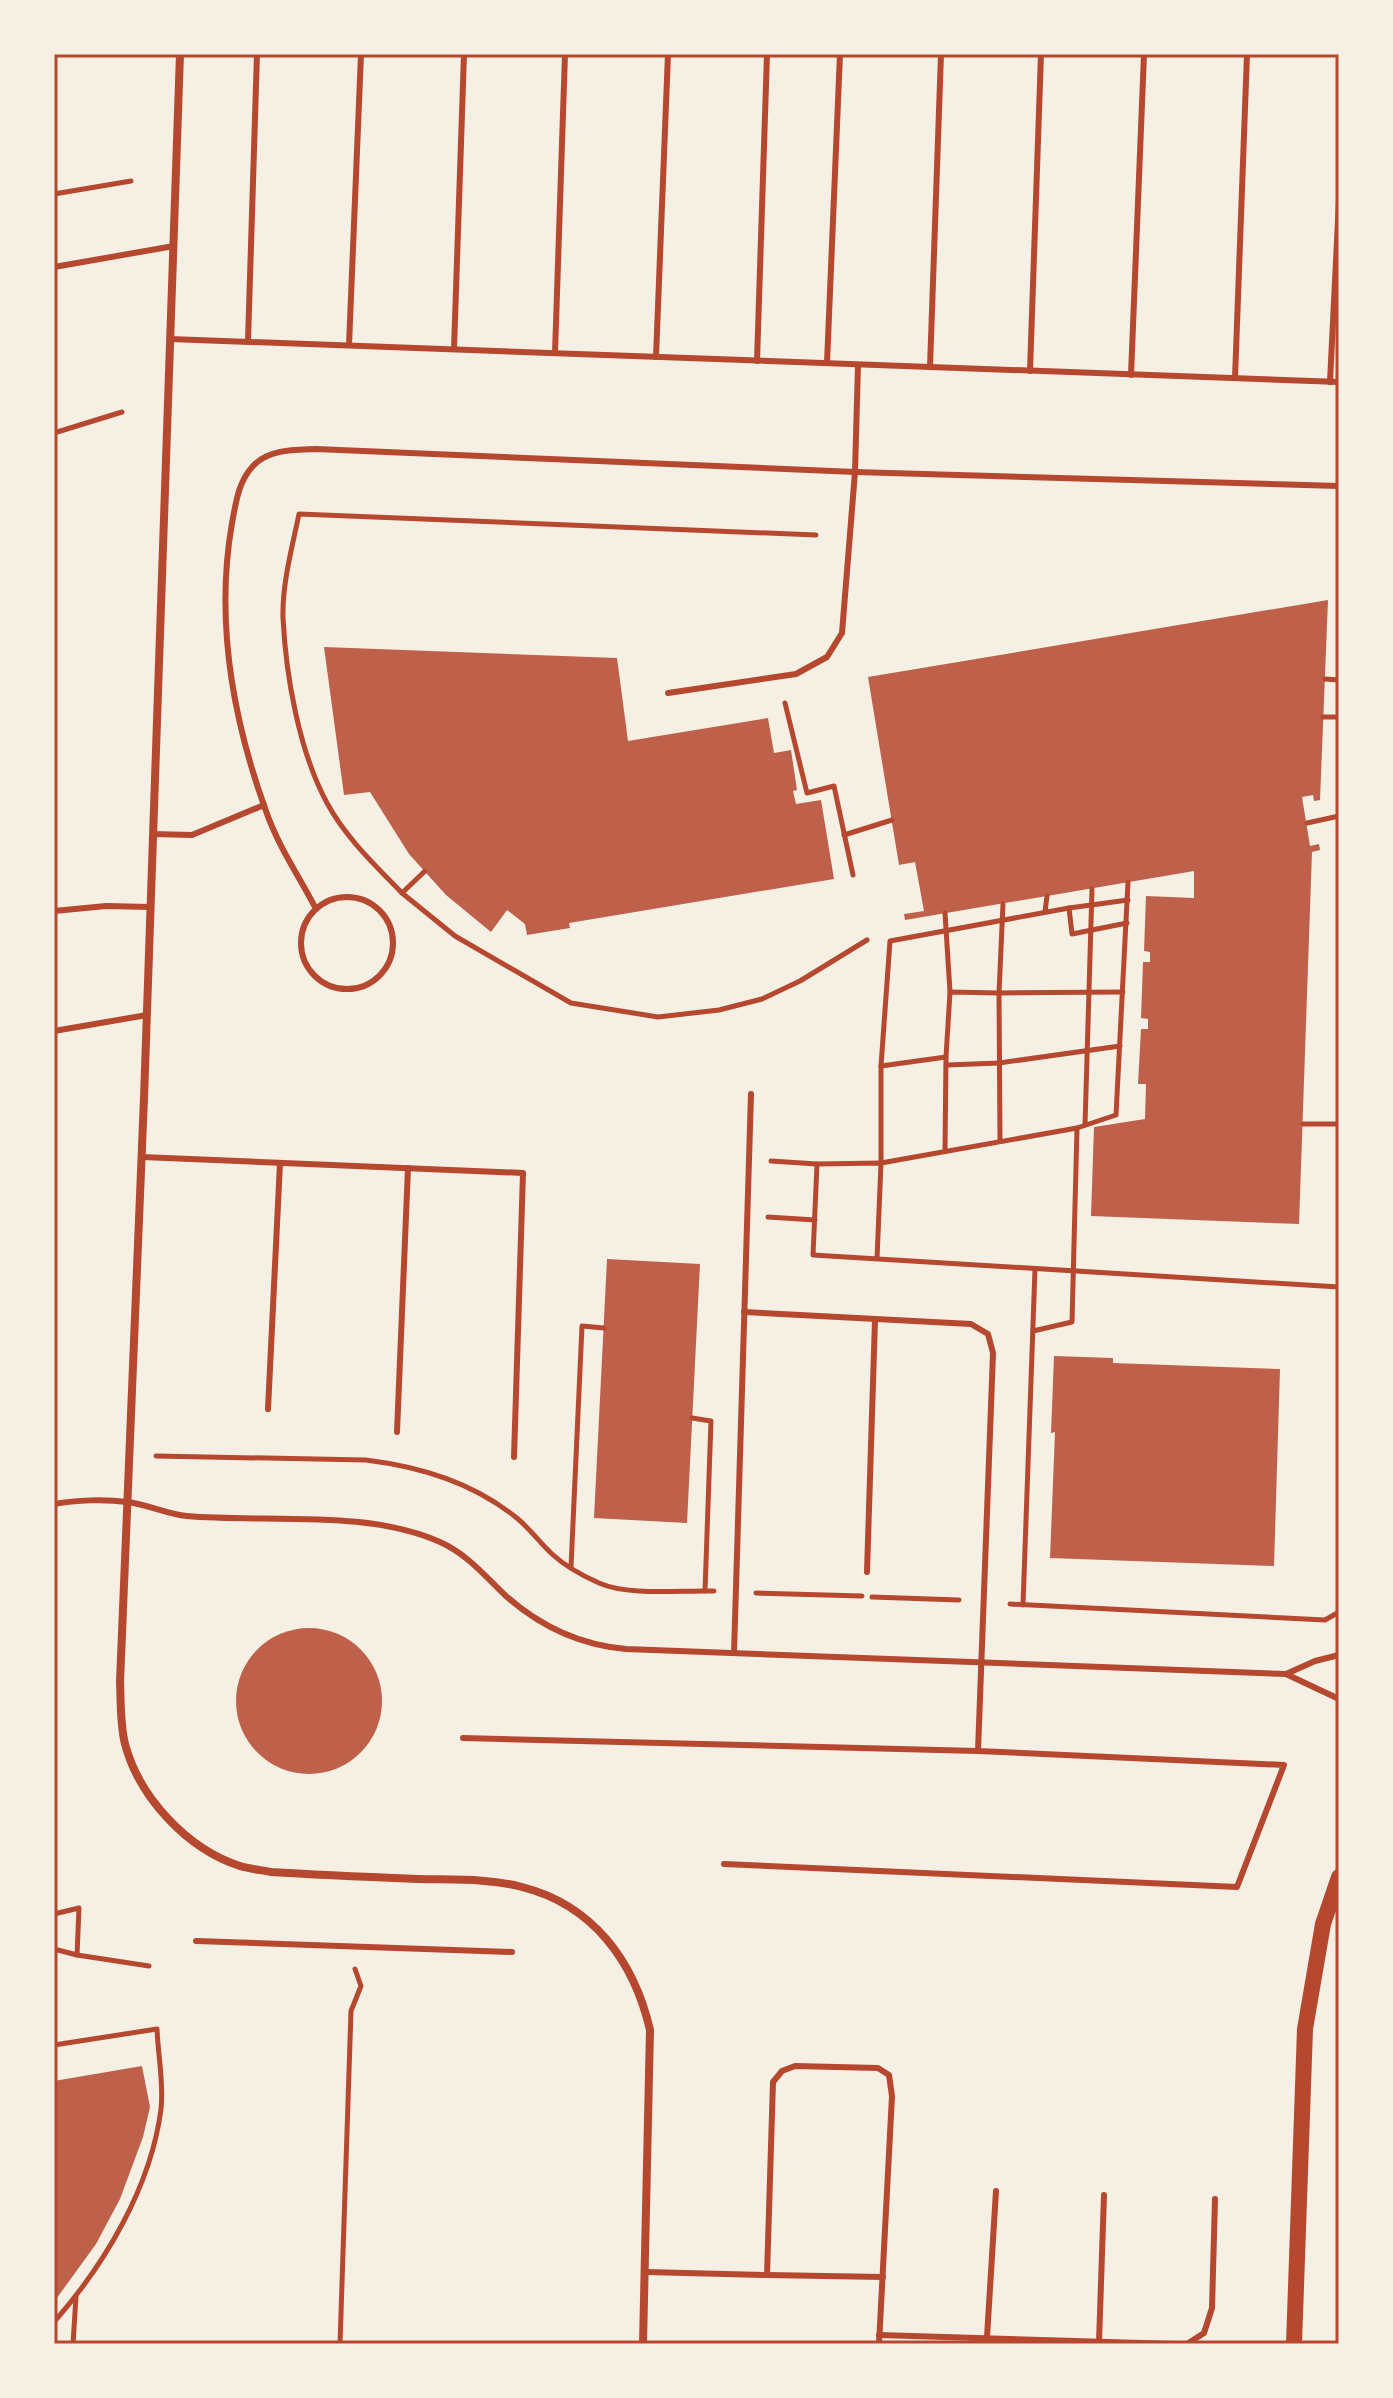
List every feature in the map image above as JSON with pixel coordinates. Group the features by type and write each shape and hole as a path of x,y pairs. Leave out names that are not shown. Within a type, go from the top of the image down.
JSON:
{"main road":[{"path":"1294,2344 1305,2029 1323,1924 1339,1877"}],"street":[{"path":"180,54 142,1157 120,1682 121,1726 135,1772 160,1811 212,1853 240,1866 271,1872 471,1881 522,1887 571,1908 614,1947 634,1977 650,2030 643,2344"}],"lane":[{"path":"248,341 257,54"},
{"path":"349,345 361,54"},
{"path":"454,349 464,54"},
{"path":"555,353 565,54"},
{"path":"656,357 668,54"},
{"path":"757,361 767,54"},
{"path":"827,363 840,54"},
{"path":"930,367 941,54"},
{"path":"1030,371 1041,54"},
{"path":"1131,375 1144,54"},
{"path":"1235,378 1247,54"},
{"path":"1330,382 1339,200"},
{"path":"54,267 174,246"},
{"path":"170,339 1339,382"},
{"path":"668,693 796,674 827,657 842,633 855,472 858,365"},
{"path":"316,909 286,857 246,755 225,636 226,555 238,490 253,466 279,451 316,449 855,472 1339,486"},
{"path":"153,834 192,835 264,805"},
{"path":"342,897 357,898 383,913 390,926 393,955 376,980 362,988 346,990 331,987 318,979 302,953 306,922 316,909 342,897"},
{"path":"54,911 106,906 150,907"},
{"path":"54,1031 147,1015"},
{"path":"734,1653 751,1094"},
{"path":"142,1157 523,1173 514,1457"},
{"path":"268,1409 280,1163"},
{"path":"397,1432 408,1168"},
{"path":"744,1312 971,1324 988,1334 993,1353 978,1751"},
{"path":"867,1572 875,1320"},
{"path":"54,1504 127,1502 184,1516 365,1523 405,1529 443,1543 476,1565 533,1618 582,1642 623,1649 1286,1674 1339,1699"},
{"path":"1286,1674 1315,1661 1339,1655"},
{"path":"463,1738 978,1751 1284,1765 1237,1887 724,1864"},
{"path":"196,1941 512,1952"},
{"path":"767,2275 773,2082 782,2071 795,2066 878,2068 889,2075 892,2096 879,2344"},
{"path":"987,2337 996,2191"},
{"path":"1099,2342 1104,2195"},
{"path":"1187,2344 1204,2333 1212,2308 1215,2199"},
{"path":"646,2272 883,2277"},
{"path":"879,2335 1175,2344"}],"path":[{"path":"54,194 131,181"},
{"path":"54,433 122,412"},
{"path":"816,535 299,514 289,562 283,616 293,698 307,753 327,803 355,844 402,893 455,936 571,1003 658,1017 719,1010 762,999 800,981 867,940"},
{"path":"1325,679 1339,680"},
{"path":"785,703 807,793 834,786 853,875"},
{"path":"1323,717 1339,717"},
{"path":"794,769 801,770"},
{"path":"1307,823 1339,816"},
{"path":"844,835 892,820"},
{"path":"402,893 425,871"},
{"path":"749,1160 817,1164 881,1163 945,1149 1077,1128 1116,1115 1128,882"},
{"path":"1085,1125 1092,889"},
{"path":"1045,912 1047,896"},
{"path":"877,1259 881,1066 890,941 1128,900"},
{"path":"1000,1141 999,993 1003,904"},
{"path":"1069,908 1072,934 1127,923"},
{"path":"945,913 950,992 945,1149"},
{"path":"950,992 1123,992"},
{"path":"947,1065 999,1063 1120,1046"},
{"path":"881,1066 946,1057"},
{"path":"1303,1124 1339,1124"},
{"path":"1033,1331 1072,1322 1077,1128"},
{"path":"817,1164 813,1255 1339,1287"},
{"path":"747,1215 815,1220"},
{"path":"1023,1605 1035,1269"},
{"path":"571,1567 582,1326 604,1328"},
{"path":"692,1418 711,1421 705,1591"},
{"path":"156,1456 366,1460 444,1476 480,1494 515,1517 552,1555 571,1567 602,1584 625,1589 959,1600"},
{"path":"1010,1604 1325,1620 1339,1612"},
{"path":"54,1914 79,1908 77,1955"},
{"path":"54,1949 149,1966"},
{"path":"340,2344 351,2011 361,1986 355,1968"},
{"path":"54,2045 157,2029 161,2105 156,2140 125,2215 77,2296 54,2322"},
{"path":"73,2344 77,2296"}],"building":[{"path":"1328,600 1320,800 1314,801 1313,795 1302,797 1310,846 1319,844 1320,850 1312,852 1299,1224 1091,1216 1094,1127 1145,1119 1146,1084 1138,1084 1141,1029 1148,1029 1148,1019 1141,1018 1143,962 1150,962 1150,952 1144,951 1146,896 1194,898 1194,871 905,920 904,914 924,911 915,862 899,865 868,677"},
{"path":"324,647 617,658 628,741 768,718 774,753 791,750 796,804 821,800 834,879 569,923 570,928 527,935 525,924 507,910 491,932 446,895 409,854 370,792 344,795"},
{"path":"607,1259 700,1264 687,1523 594,1518"},
{"path":"1054,1356 1113,1358 1113,1363 1280,1369 1274,1566 1050,1558 1055,1432 1051,1433"},
{"path":"309,1628 337,1634 360,1650 376,1673 382,1701 376,1729 360,1752 337,1768 309,1774 281,1768 258,1752 242,1729 236,1701 242,1673 258,1650 281,1634"},
{"path":"142,2066 150,2107 143,2137 120,2199 96,2244 54,2302 54,2081"}]}
